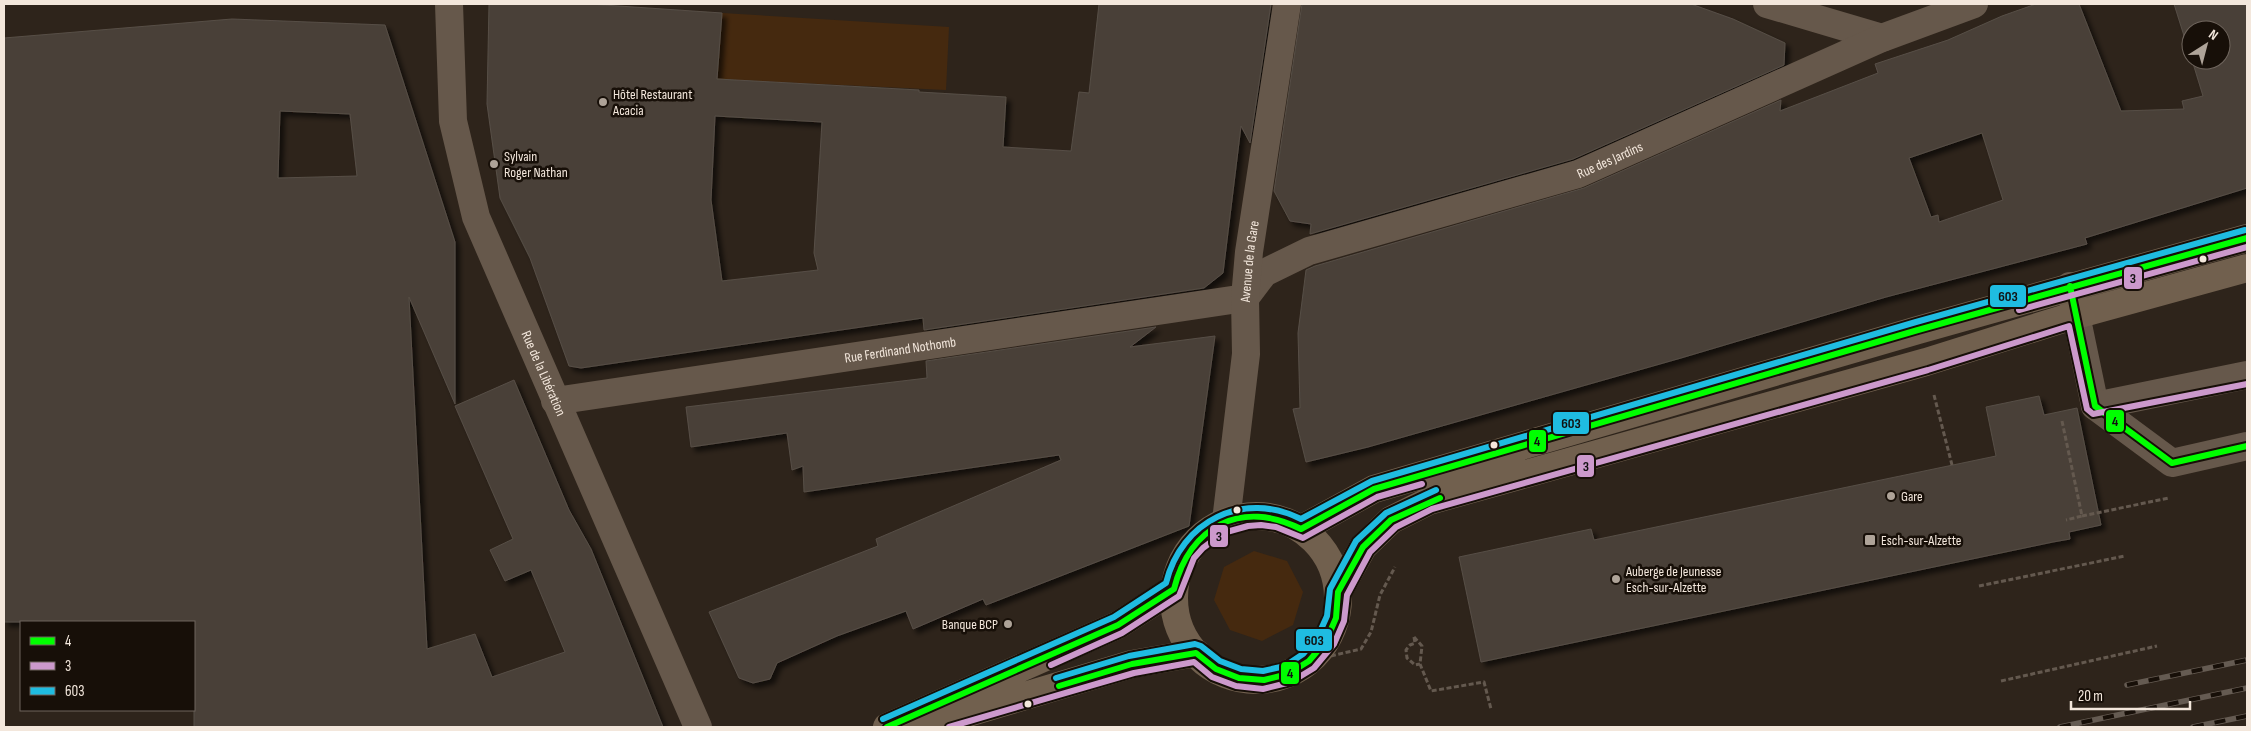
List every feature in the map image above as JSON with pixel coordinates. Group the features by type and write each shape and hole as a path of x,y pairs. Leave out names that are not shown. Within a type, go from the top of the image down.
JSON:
{"main road":[{"path":"1301,528 1374,490 2070,286 2247,238"},
{"path":"1338,592 1363,547 1391,520 1430,501 1926,362 2076,314 2247,268"},
{"path":"1252,516 1277,518 1301,528 1320,546 1332,568 1338,592 1336,618 1326,641 1309,661 1288,674 1264,680 1239,678 1216,669 1196,654 1182,635 1175,613 1174,589 1179,567 1190,548 1206,532 1226,521 1252,516"},
{"path":"887,727 1118,625 1174,589"},
{"path":"920,727 1132,664 1196,654"}],"street":[{"name":"Rue de la Libération","path":"449,4 453,121 476,216 698,727"},
{"name":"Avenue de la Gare","path":"1226,521 1246,354 1245,298 1250,242 1288,4"},
{"path":"1767,4 1882,38"},
{"name":"Rue des Jardins","path":"1245,298 1264,273 1309,250 1578,174 1882,38 1974,4"},
{"path":"2070,286 2095,406 2172,463 2247,446"},
{"name":"Rue Ferdinand Nothomb","path":"555,401 1245,298"},
{"path":"2095,406 2247,375"}],"path":[{"path":"1926,362 1952,464"},
{"path":"2060,413 2082,516"},
{"path":"2066,520 2179,496"},
{"path":"1979,586 2125,556"},
{"path":"1309,661 1361,649 1371,632 1380,595 1397,563"},
{"path":"1420,664 1415,665 1407,658 1406,650 1410,645 1415,644 1414,637 1422,646 1420,664 1431,691 1484,682 1491,709"},
{"path":"2002,681 2158,646"}],"shaded area":[{"path":"722,13 949,27 946,90 717,79"},
{"path":"1254,551 1287,561 1303,592 1293,625 1262,641 1230,630 1214,600 1224,567"}],"building":[{"path":"489,4 589,4 722,13 717,79 919,90 919,92 1006,97 1003,147 1071,151 1079,92 1089,93 1099,4 1271,4 1250,143 1241,126 1223,273 1204,288 924,330 923,318 581,368 569,366 530,258 500,198 487,104","holes":["715,116 822,122 814,253 818,270 722,281 711,200"]},
{"path":"1302,4 1691,4 1733,19 1785,43 1784,65 1573,159 1310,234 1311,224 1290,221 1274,191"},
{"path":"2036,4 2079,4 2121,111 2184,109 2182,101 2203,96 2195,70 2231,70 2231,20 2181,20 2181,26 2174,4 2247,4 2247,188 2085,238 2087,244 1886,297 1681,358 1368,447 1306,462 1293,409 1300,408 1298,333 1306,270 1584,188 1781,100 1780,111 1878,73 1875,64 1948,40 2002,16","holes":["1982,133 2003,200 1939,222 1938,215 1931,217 1909,158"]},
{"path":"232,19 385,25 455,242 455,404 409,297 427,649 475,634 492,677 565,652 531,570 505,581 490,550 513,539 455,406 514,380 569,510 591,549 663,727 194,727 195,621 4,622 4,38","holes":["280,111 350,114 357,176 278,178"]},
{"path":"1156,327 1130,347 1215,336 1189,526 986,605 983,599 913,629 906,611 837,636 777,663 770,679 753,683 739,678 709,612 878,546 876,539 1061,460 1059,455 804,492 803,466 792,470 787,433 691,447 686,407 927,378 926,361"},
{"path":"2039,396 2044,415 2077,408 2101,525 2069,532 2070,539 1481,662 1459,557 1591,529 1594,540 1996,456 1986,407"}],"railway":[{"path":"2127,685 2247,660"},
{"path":"2060,727 2247,688"},
{"path":"2193,727 2247,716"}],"transit line":[{"name":"603","path":"883,719 1114,617 1166,583 1174,561 1185,543 1200,528 1217,517 1237,510 1258,508 1279,511 1301,519 1372,481 1916,322 2245,230"},
{"name":"4","path":"887,727 1118,625 1174,589 1182,567 1192,549 1205,534 1221,524 1239,518 1258,517 1279,520 1301,529 1374,489 1918,330 2247,238"},
{"name":"3","path":"2019,310 2247,247"},
{"name":"4","path":"2070,286 2095,406 2172,463 2247,446"},
{"name":"3","path":"949,727 1134,673 1194,662 1212,677 1236,686 1263,689 1291,682 1314,668 1334,644 1344,621 1347,595 1370,552 1396,527 1432,509 1928,370 2069,326 2087,409 2093,414 2247,384"},
{"name":"3","path":"1051,665 1122,633 1179,596 1194,558 1203,548 1223,533 1248,526 1261,525 1276,527 1303,538 1377,497 1422,484"},
{"name":"603","path":"1056,678 1129,656 1195,644 1201,646 1220,661 1241,669 1263,671 1285,666 1303,654 1318,636 1327,616 1330,589 1356,541 1386,513 1436,490"},
{"name":"4","path":"1059,686 1132,664 1196,653 1216,669 1239,678 1264,680 1288,674 1309,661 1326,641 1336,618 1338,592 1363,547 1391,520 1440,498"}],"place":[{"name":"Hôtel Restaurant Acacia","path":"603,102"},
{"name":"Sylvain Roger Nathan","path":"494,164"},
{"name":"Gare","path":"1891,496"},
{"name":"Esch-sur-Alzette","path":"1870,540"},
{"name":"Auberge de Jeunesse Esch-sur-Alzette","path":"1616,579"},
{"name":"Banque BCP","path":"1008,624"}]}
